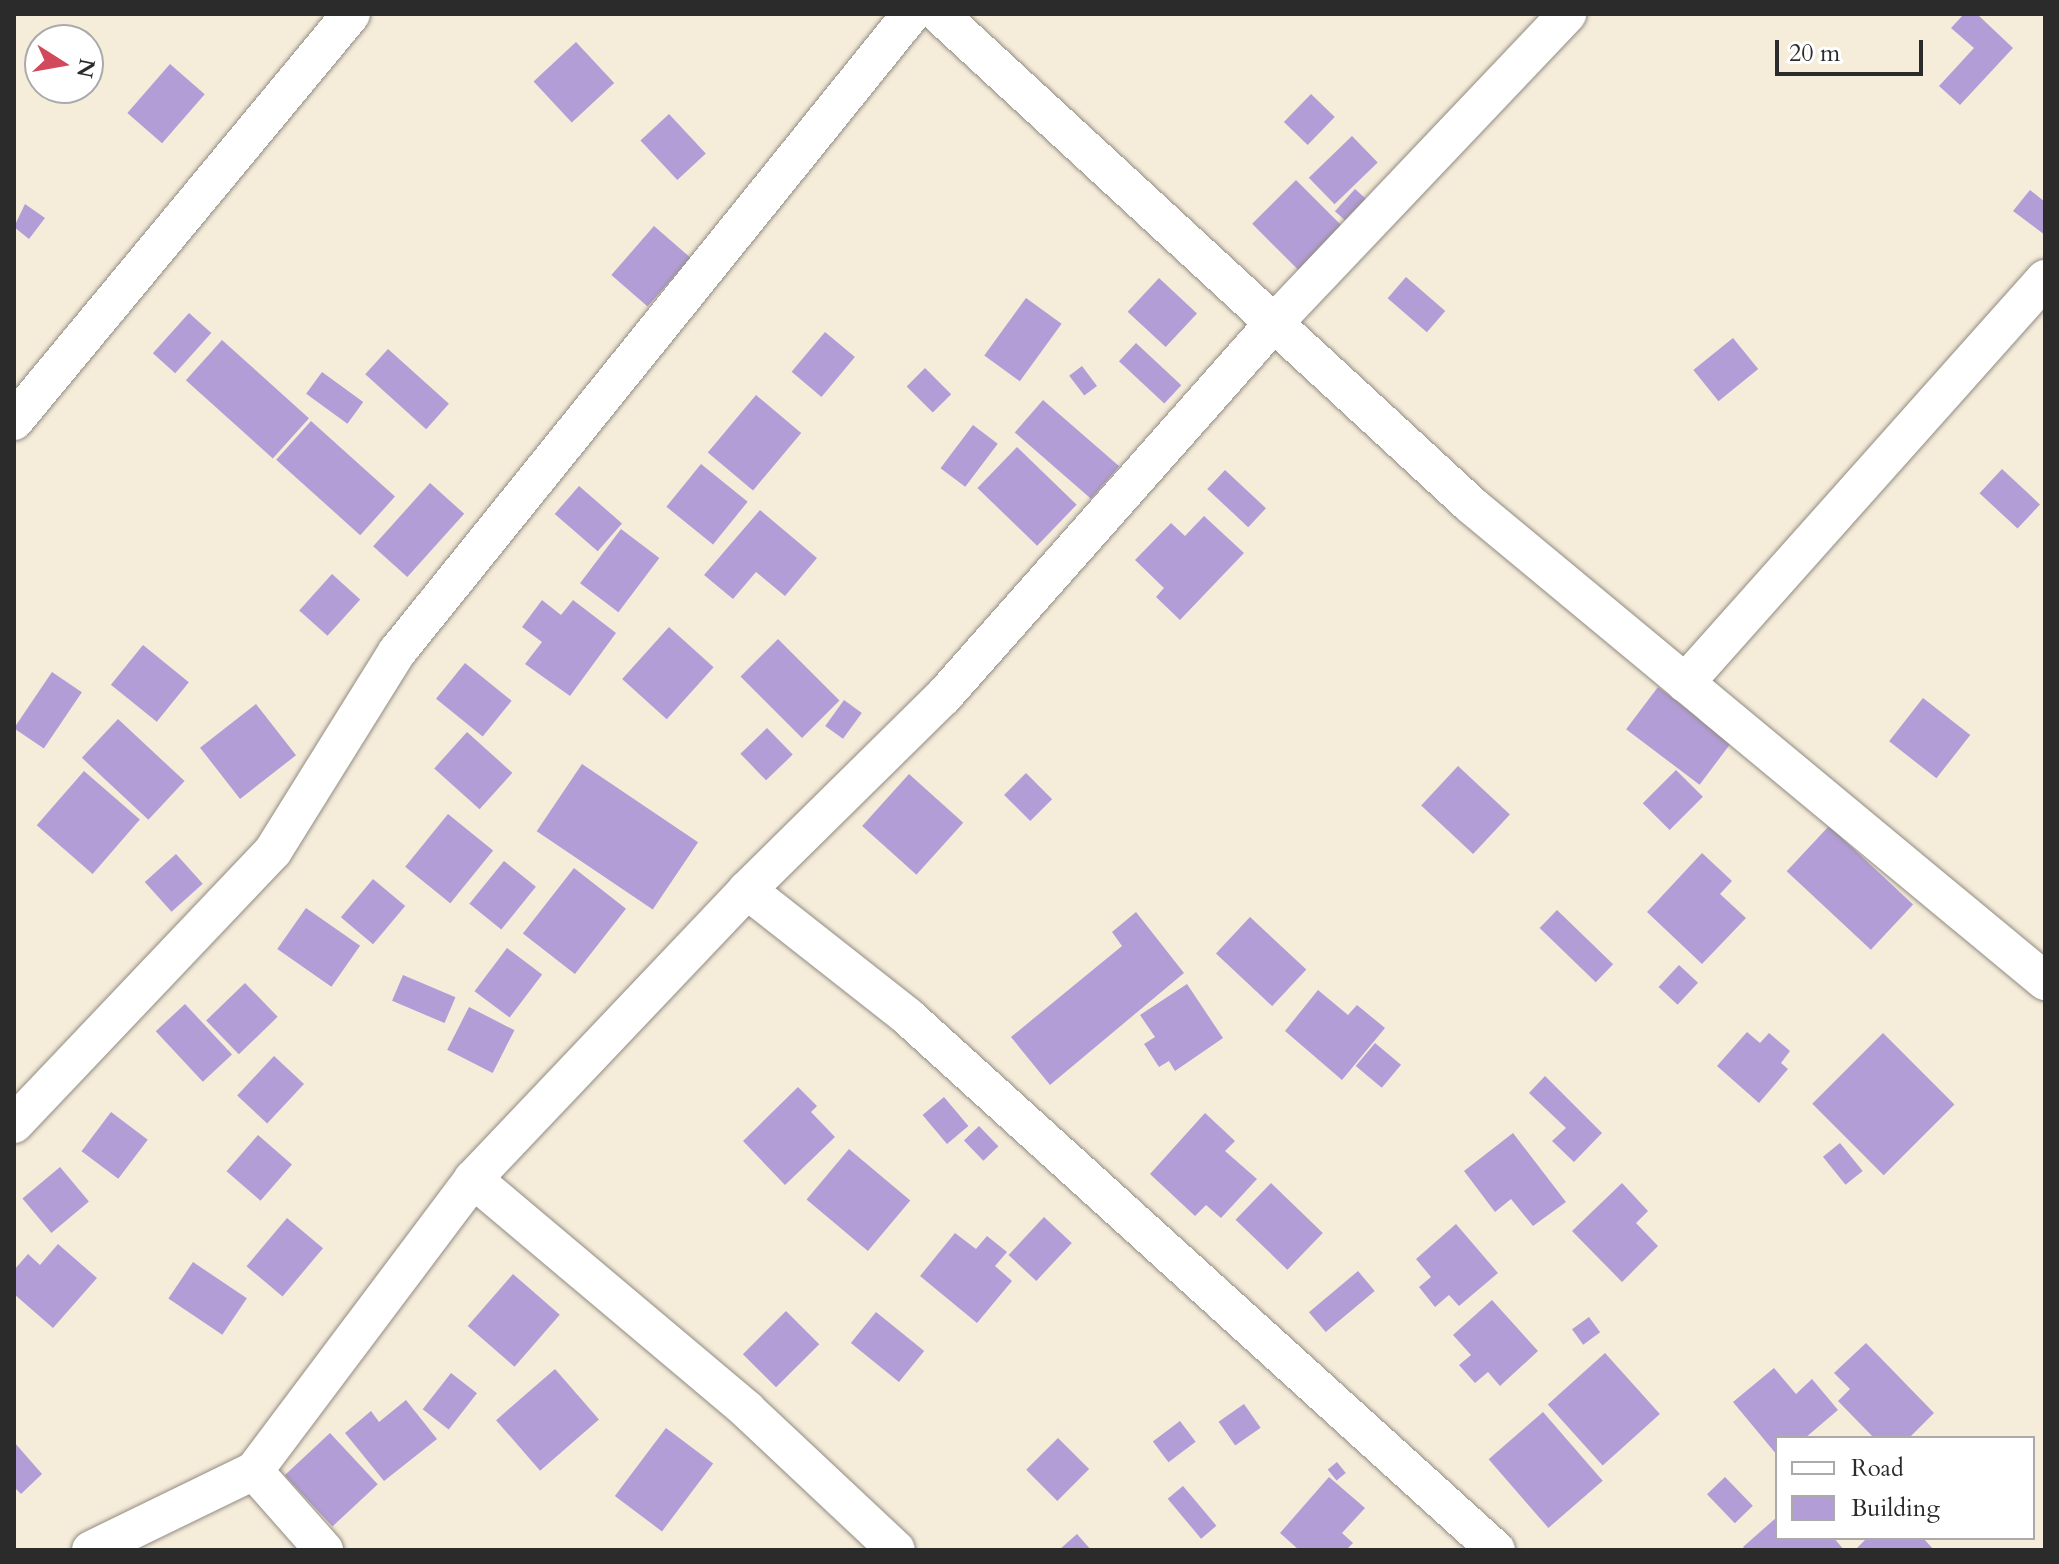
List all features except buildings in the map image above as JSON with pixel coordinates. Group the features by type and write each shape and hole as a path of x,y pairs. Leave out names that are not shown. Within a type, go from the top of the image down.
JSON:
{"street":[{"path":"14,421 351,14"},
{"path":"14,1124 273,851 397,652 911,14"},
{"path":"939,14 1471,505 2045,981"},
{"path":"91,1550 254,1471 473,1179 747,890 943,697 1274,323 1567,14"},
{"path":"1685,683 2045,279"},
{"path":"747,890 907,1016 1496,1550"},
{"path":"473,1179 747,1410 896,1550"},
{"path":"254,1471 324,1550"}]}
